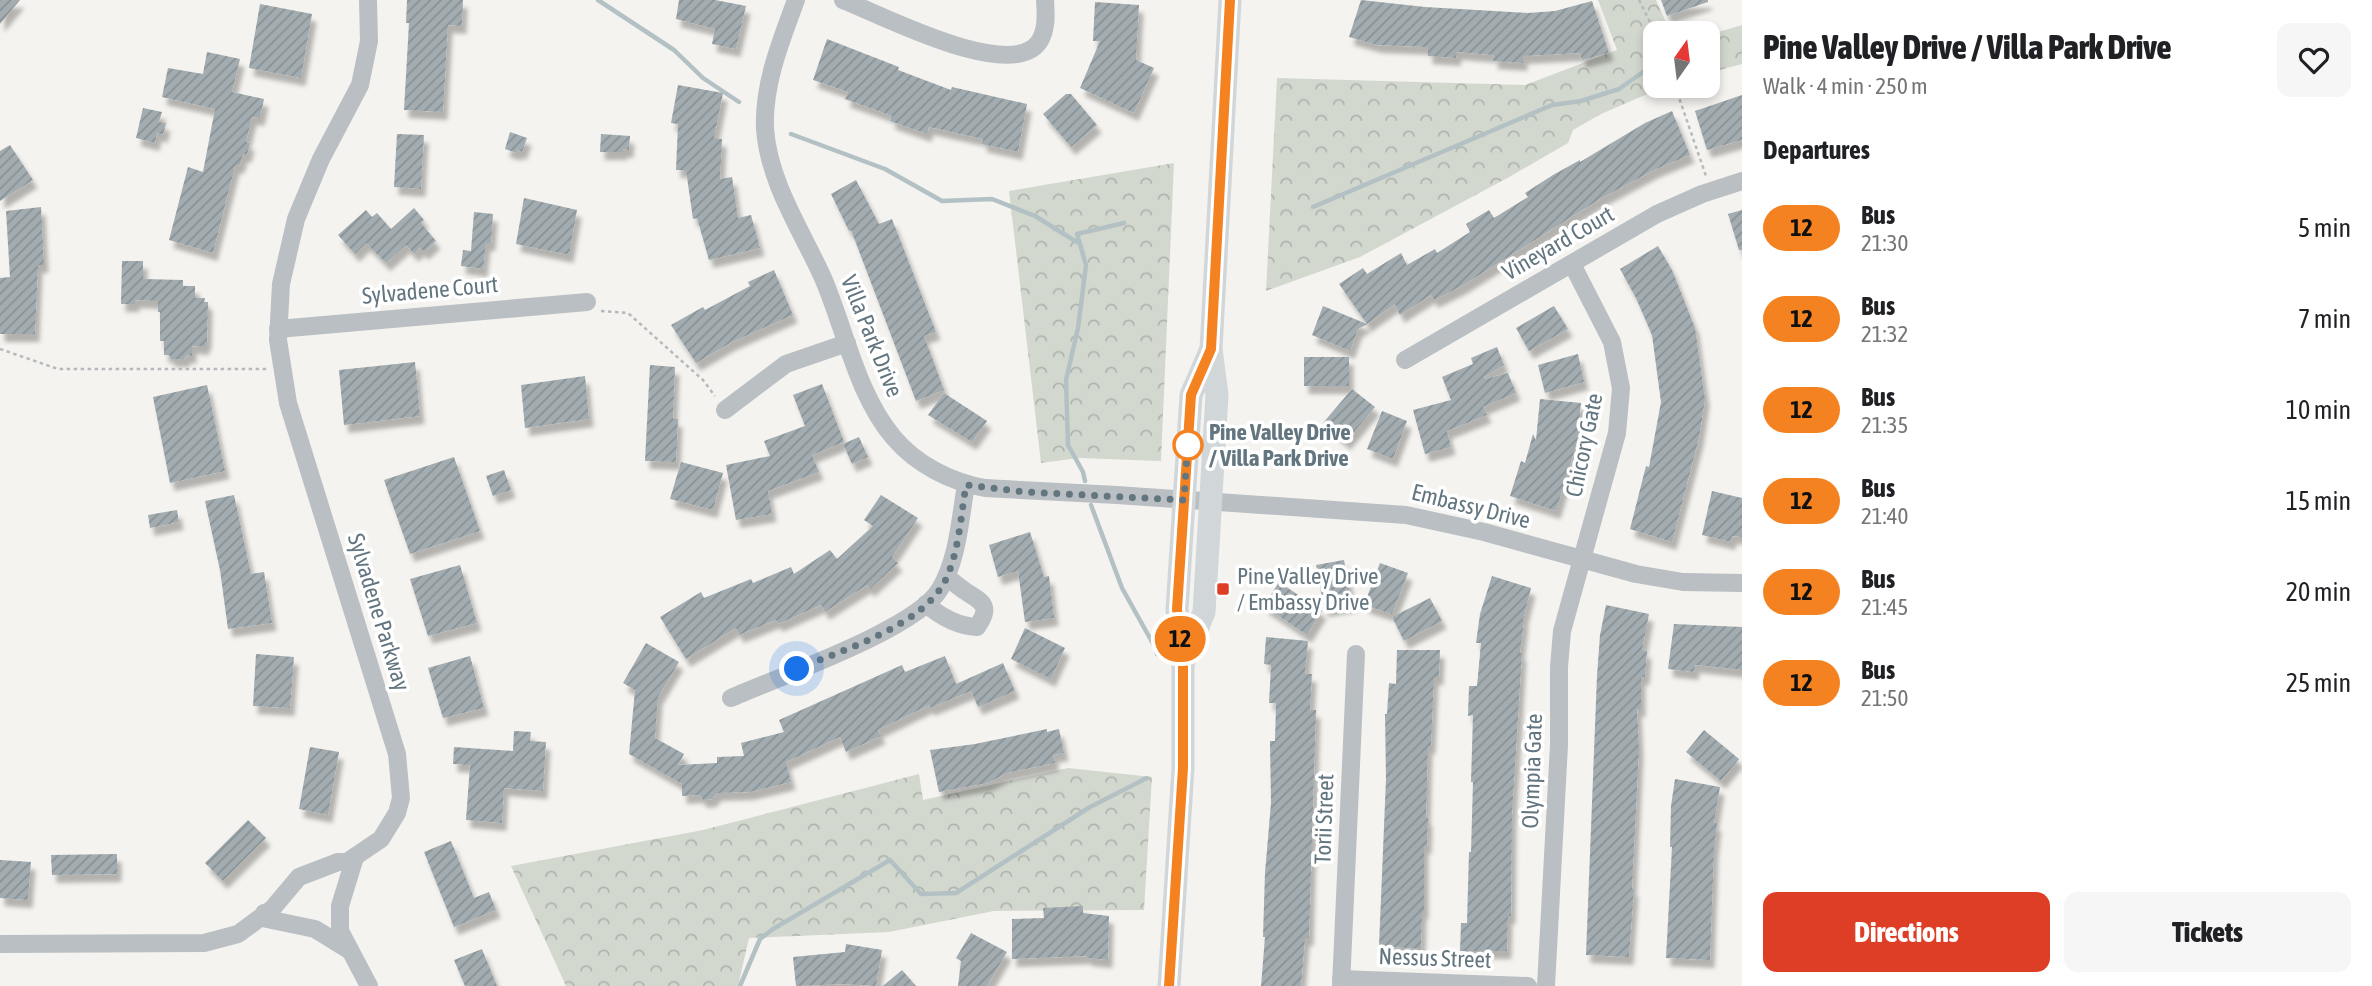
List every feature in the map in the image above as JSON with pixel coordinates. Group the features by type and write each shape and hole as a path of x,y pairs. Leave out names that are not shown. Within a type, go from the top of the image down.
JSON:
{"main road":[{"path":"1183,664 1204,612 1217,395 1211,349 1230,0"},
{"path":"1169,986 1183,768 1183,664 1177,609 1184,500 1191,395 1211,349"}],"street":[{"name":"Sylvadene Parkway","path":"0,944 204,943 238,934 272,909 299,877 338,862 347,862 381,839 397,813 401,798 397,754 288,403 281,369 278,329 281,284 296,219 321,159 360,85 369,41 368,0"},
{"name":"Villa Park Drive","path":"796,0 768,89 765,115 768,148 778,185 823,280 872,405 894,438 907,452 932,470 966,485 1025,492 1184,500"},
{"path":"843,0 971,51 1015,56 1038,44 1044,30 1045,0"},
{"name":"Vineyard Court","path":"1405,360 1657,214 1702,194 1742,181"},
{"name":"Chicory Gate","path":"1572,264 1612,342 1622,388 1617,433 1581,560"},
{"name":"Sylvadene Court","path":"278,329 587,302"},
{"path":"725,410 786,364 847,343"},
{"path":"731,698 884,632 926,604 938,593 947,577 966,485"},
{"name":"Embassy Drive","path":"1184,500 1406,515 1658,578 1683,582 1742,583"},
{"name":"Olympia Gate","path":"1546,986 1562,631 1581,560"},
{"path":"926,604 945,618 968,626 977,626 985,615 985,608 980,600 947,577"},
{"name":"Torii Street","path":"1341,982 1356,654"},
{"path":"355,857 340,906 340,931 369,986"},
{"path":"264,913 267,919 315,929 349,950"},
{"name":"Nessus Street","path":"1341,982 1528,986"}],"path":[{"path":"1639,0 1650,21"},
{"path":"1679,98 1707,179"},
{"path":"587,302 599,311 628,313 704,380 725,410"},
{"path":"0,349 58,369 281,369"}],"green space":[{"path":"1598,0 1656,0 1666,21 1643,21 1643,96 1601,114 1573,130 1568,143 1360,257 1266,291 1277,78 1525,85 1617,50"},
{"path":"1742,25 1742,64 1720,70 1720,31"},
{"path":"1174,163 1161,461 1079,458 1041,463 1009,191"},
{"path":"1068,768 1152,777 1144,910 994,911 889,932 749,938 738,986 566,986 511,866 703,830 919,774 923,800"}],"building":[{"path":"0,0 20,0 0,24"},
{"path":"407,0 463,0 462,26 448,25 443,112 404,110 409,23 406,23"},
{"path":"679,0 715,0 746,6 736,49 712,44 715,29 676,19"},
{"path":"1361,0 1528,13 1555,11 1592,1 1609,53 1582,60 1580,53 1523,56 1523,63 1493,61 1494,55 1457,52 1456,58 1428,56 1428,47 1377,45 1349,37"},
{"path":"1661,0 1708,0 1708,2 1667,16"},
{"path":"1095,2 1139,5 1136,60 1154,68 1134,113 1080,88 1100,41 1093,41"},
{"path":"260,4 312,14 301,78 249,68"},
{"path":"827,39 951,90 952,87 1027,104 1018,152 982,144 983,139 929,127 927,134 890,121 892,116 845,99 848,92 813,80"},
{"path":"207,52 240,59 232,92 264,99 260,118 252,117 246,142 250,143 247,155 243,154 240,165 235,166 213,253 169,240 188,167 203,172 215,109 162,97 168,68 203,74"},
{"path":"678,85 723,93 714,138 722,139 720,179 732,177 738,218 751,215 760,248 709,260 697,218 693,219 686,170 676,170 678,124 671,123"},
{"path":"1066,94 1071,94 1097,125 1071,147 1043,114"},
{"path":"1742,95 1742,140 1707,150 1695,111"},
{"path":"143,108 162,112 159,122 166,123 163,135 157,133 155,143 136,138"},
{"path":"1672,111 1690,155 1654,170 1600,199 1462,286 1434,300 1431,295 1400,315 1395,304 1367,324 1339,284 1363,268 1367,274 1401,253 1407,265 1435,249 1437,253 1470,232 1466,224 1489,210 1494,218 1528,197 1525,193 1553,175 1645,123"},
{"path":"510,132 527,138 522,152 505,149"},
{"path":"397,134 424,135 421,189 394,187"},
{"path":"601,134 630,136 629,150 600,152"},
{"path":"10,145 33,180 0,201 0,151"},
{"path":"856,180 879,224 892,219 936,332 924,336 944,390 916,401 851,230 849,231 831,194"},
{"path":"524,198 577,210 569,255 516,244"},
{"path":"41,207 44,265 38,265 35,334 0,334 0,278 10,277 6,211"},
{"path":"414,208 424,220 421,223 436,241 424,252 420,248 414,254 406,245 386,263 366,243 355,254 338,235 366,210 372,217 377,213 391,229"},
{"path":"1742,210 1742,250 1739,250 1728,214"},
{"path":"474,212 493,214 491,243 486,243 483,269 461,266 463,250 471,251"},
{"path":"1658,246 1672,270 1695,328 1705,399 1699,438 1672,542 1630,529 1646,466 1649,467 1661,402 1652,335 1620,269"},
{"path":"122,261 143,261 143,279 183,280 183,286 195,286 195,298 205,298 204,302 208,302 205,347 192,346 192,356 187,355 184,359 171,359 169,355 164,355 164,341 160,341 158,301 135,300 135,304 121,304"},
{"path":"774,270 793,315 732,342 696,363 671,325 750,286 748,282"},
{"path":"1323,306 1367,324 1358,329 1350,351 1312,335"},
{"path":"1554,306 1568,329 1529,351 1516,328"},
{"path":"1497,347 1504,365 1484,377 1485,379 1508,373 1516,393 1483,407 1487,415 1447,431 1451,447 1425,454 1413,410 1451,400 1442,377 1473,364 1471,358"},
{"path":"1578,354 1584,382 1545,393 1538,365"},
{"path":"1304,357 1349,357 1349,386 1304,386"},
{"path":"415,362 420,416 344,425 339,370"},
{"path":"650,365 675,367 673,419 678,419 676,462 645,461"},
{"path":"585,376 589,419 525,428 521,385"},
{"path":"822,384 844,442 812,455 819,472 768,491 772,514 736,520 726,465 770,456 764,441 805,426 793,395"},
{"path":"207,385 225,471 170,483 153,397"},
{"path":"1352,389 1375,407 1346,442 1323,423"},
{"path":"944,393 987,421 972,442 928,415"},
{"path":"1540,399 1581,403 1577,442 1556,511 1510,496 1521,461 1525,463 1533,434 1536,440"},
{"path":"1382,411 1407,421 1393,459 1367,449"},
{"path":"859,437 868,457 852,464 843,444"},
{"path":"454,457 480,531 410,554 384,480"},
{"path":"681,462 723,473 713,510 670,499"},
{"path":"504,470 511,490 493,496 486,476"},
{"path":"1712,491 1742,498 1742,537 1732,536 1731,542 1702,535"},
{"path":"234,495 251,574 264,572 272,623 228,629 220,570 205,501"},
{"path":"881,495 918,518 892,557 898,563 870,589 867,585 825,612 821,605 778,624 776,620 739,635 736,628 686,659 660,617 701,592 704,598 751,579 753,583 791,567 794,574 830,550 837,559 873,526 864,520"},
{"path":"177,510 179,522 150,528 148,515"},
{"path":"1030,532 1044,577 1049,576 1054,618 1025,622 1018,571 998,577 989,545"},
{"path":"1344,560 1352,604 1324,609 1316,565"},
{"path":"1380,563 1408,573 1392,614 1364,605"},
{"path":"460,565 477,623 428,636 410,579"},
{"path":"1492,576 1531,588 1523,620 1520,653 1512,815 1511,916 1508,916 1507,951 1460,951 1461,923 1467,923 1471,852 1473,715 1468,716 1469,686 1477,686 1481,643 1476,643 1480,614"},
{"path":"1279,582 1322,611 1307,635 1264,606"},
{"path":"1430,598 1442,621 1404,641 1392,617"},
{"path":"1606,605 1649,614 1642,650 1647,651 1645,677 1641,677 1641,709 1637,709 1639,749 1629,957 1586,955 1597,676 1600,635"},
{"path":"1674,624 1742,627 1742,670 1695,665 1694,672 1668,669"},
{"path":"1025,628 1065,648 1051,679 1011,659"},
{"path":"1266,637 1308,641 1305,674 1312,674 1310,710 1316,710 1309,938 1305,938 1301,986 1261,986 1265,937 1265,873 1271,803 1270,741 1275,741 1276,703 1269,703 1271,665 1264,664"},
{"path":"646,643 679,662 658,697 655,738 684,754 678,765 717,763 717,757 744,756 741,743 784,732 779,720 902,665 905,672 945,656 956,684 1003,663 1015,691 978,707 971,691 930,708 929,705 878,730 881,736 846,752 840,737 786,762 791,782 750,792 717,793 712,799 703,800 699,795 682,796 682,784 629,754 635,690 623,683"},
{"path":"1397,650 1440,650 1439,677 1434,677 1431,746 1428,746 1428,818 1427,846 1424,846 1421,949 1379,946 1386,779 1385,714 1389,683 1396,684"},
{"path":"256,654 294,657 290,708 253,706"},
{"path":"470,656 484,708 443,718 428,668"},
{"path":"1047,729 1047,732 1059,729 1064,753 1053,755 1055,763 1007,773 988,783 939,792 930,750"},
{"path":"1704,730 1739,759 1721,781 1686,752"},
{"path":"514,731 531,732 530,741 546,742 543,791 504,788 502,823 466,820 470,765 453,764 454,747 513,751"},
{"path":"310,747 339,752 328,815 299,809"},
{"path":"1675,779 1720,787 1714,823 1717,823 1710,960 1666,958 1672,847 1671,806"},
{"path":"248,820 266,838 223,881 205,863"},
{"path":"451,841 474,898 489,892 496,910 454,927 424,852"},
{"path":"117,854 117,874 52,875 51,855"},
{"path":"0,860 31,862 28,900 0,898"},
{"path":"1083,906 1083,913 1109,916 1108,960 1087,956 1012,959 1012,919 1044,918 1043,908"},
{"path":"971,933 1007,952 987,986 958,986 961,961 956,958"},
{"path":"846,944 882,950 876,986 796,986 793,957 845,952"},
{"path":"482,949 497,986 465,986 454,960"},
{"path":"902,970 916,986 883,986"}],"waterway":[{"path":"598,0 674,50 703,78 739,102"},
{"path":"1313,207 1552,105 1581,101 1619,89 1643,72"},
{"path":"791,134 885,169 942,201 992,199 1035,216 1080,244"},
{"path":"1085,481 1068,445 1066,380 1078,328 1086,265 1077,234 1124,223"},
{"path":"1091,505 1122,588 1157,654"},
{"path":"740,986 760,939 890,860 921,894 956,893 1090,807 1147,778"}],"bus line":[{"name":"12","path":"1169,986 1183,768 1183,664 1177,609 1191,395 1211,349 1230,0"}],"place":[{"name":"Pine Valley Drive / Villa Park Drive","path":"1188,445"},
{"name":"Pine Valley Drive / Embassy Drive","path":"1223,589"}],"route":[{"path":"797,669 884,632 909,617 938,593 947,577 966,485 1025,492 1093,493 1184,500 1188,439 1188,445"}]}
